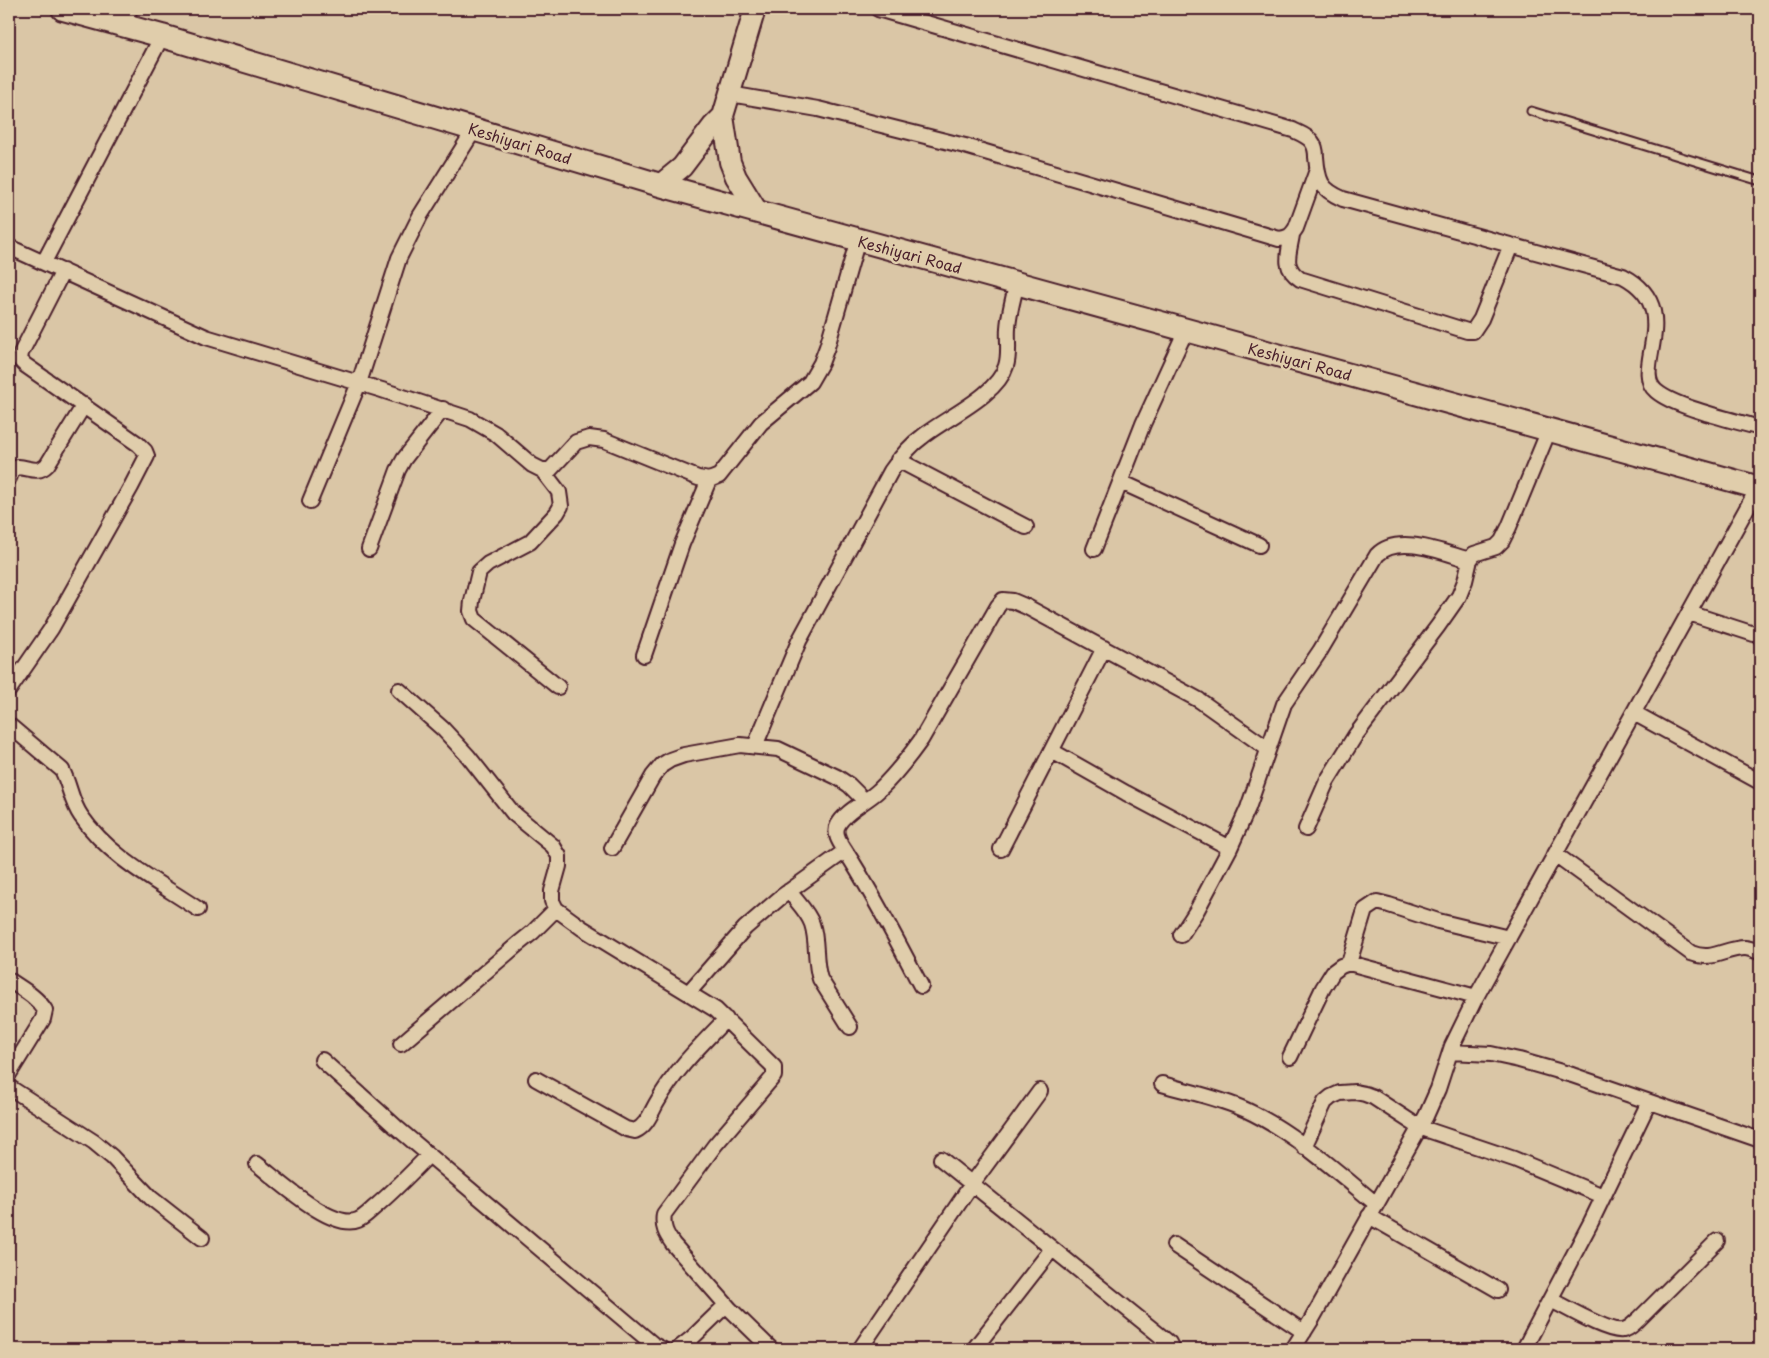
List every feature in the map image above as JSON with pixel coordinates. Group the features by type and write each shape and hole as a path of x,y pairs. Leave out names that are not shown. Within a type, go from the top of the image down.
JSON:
{"main road":[{"name":"Keshiyari Road","path":"63,9 128,18 162,36 660,185 1759,488"}],"street":[{"path":"660,185 682,167 713,126 723,116 755,9"},
{"path":"878,9 1293,130 1312,142 1316,149 1319,180 1331,194 1343,199 1623,276 1634,282 1650,302 1654,311 1654,328 1648,374 1650,384 1655,390 1685,406 1760,428"},
{"path":"44,262 162,36"},
{"path":"730,94 818,110 965,146 1270,237 1286,238 1292,235"},
{"path":"723,116 733,170 757,212"},
{"path":"310,501 359,382 399,258 420,216 474,130"},
{"path":"1317,170 1292,235 1288,268 1292,274 1300,279 1473,332 1481,319 1511,245"},
{"path":"542,470 550,470 576,442 588,438 604,440 698,478 709,480 719,476 761,424 810,382 821,363 827,347 858,239"},
{"path":"9,246 206,337 359,382 470,419 496,434 524,459 542,470 559,492 562,506 557,514 530,542 488,564 479,572 471,611 474,619 558,687"},
{"path":"9,690 51,628 131,487 146,456 145,451 138,444 20,360 21,353 63,270"},
{"path":"755,746 799,641 898,460 922,437 983,396 1002,375 1009,353 1010,312 1017,283"},
{"path":"1094,549 1143,424 1186,330"},
{"path":"9,478 12,471 18,467 36,471 42,470 84,405"},
{"path":"369,549 390,490 404,459 443,409"},
{"path":"1306,829 1327,781 1355,736 1459,596 1470,560 1474,554 1496,547 1502,541 1549,430"},
{"path":"898,460 1026,527"},
{"path":"644,655 682,544 709,480"},
{"path":"1121,482 1259,546"},
{"path":"1293,1349 1419,1127 1438,1089 1450,1052 1476,997 1759,488"},
{"path":"1181,935 1230,848 1248,808 1284,704 1320,651 1377,555 1382,549 1406,544 1470,560"},
{"path":"921,986 868,885 836,834 838,825 845,817 878,791 900,768 921,740 970,653 1003,600 1013,601 1026,607 1199,700 1268,749"},
{"path":"1689,613 1760,636"},
{"path":"1001,849 1104,648"},
{"path":"399,690 443,729 468,756 513,812 553,846 559,856 559,866 552,891 552,901 556,909 582,928 716,1010 774,1067 774,1076 714,1145 664,1214 662,1223 673,1244 726,1305 771,1349"},
{"path":"1634,713 1760,782"},
{"path":"9,725 62,770 66,777 74,805 80,816 105,843 122,858 198,909"},
{"path":"612,848 653,776 662,765 684,755 740,745 778,749 820,767 848,785 865,801"},
{"path":"1052,751 1230,848"},
{"path":"689,992 745,928 789,892 845,851"},
{"path":"1555,854 1691,953 1700,957 1712,957 1734,949 1747,948 1760,952"},
{"path":"789,892 807,913 812,925 817,970 820,979 850,1027"},
{"path":"1349,963 1365,910 1376,902 1438,921 1509,938"},
{"path":"401,1044 533,932 556,909"},
{"path":"1290,1057 1323,988 1333,972 1340,966 1349,963 1476,997"},
{"path":"9,980 31,994 40,1002 45,1010 43,1019 9,1074"},
{"path":"536,1079 626,1129 635,1132 642,1128 647,1121 678,1070 726,1019"},
{"path":"1450,1052 1491,1054 1572,1075 1760,1140"},
{"path":"322,1060 429,1155 647,1339 662,1349"},
{"path":"1162,1084 1246,1110 1279,1129 1318,1156 1372,1210 1498,1290"},
{"path":"9,1087 94,1142 112,1157 151,1198 202,1238"},
{"path":"860,1349 972,1184 1040,1091"},
{"path":"1304,1147 1325,1102 1340,1093 1355,1092 1372,1097 1419,1127 1514,1159 1604,1196"},
{"path":"1524,1349 1604,1196 1648,1102"},
{"path":"257,1164 321,1213 335,1220 347,1222 358,1220 392,1193 429,1155"},
{"path":"941,1159 1157,1333 1169,1343 1172,1349"},
{"path":"1551,1300 1599,1324 1622,1331 1639,1319 1717,1241"},
{"path":"1174,1245 1304,1332"},
{"path":"974,1349 1052,1249"},
{"path":"678,1349 726,1305"}],"lane":[{"path":"1531,111 1760,181"}]}
